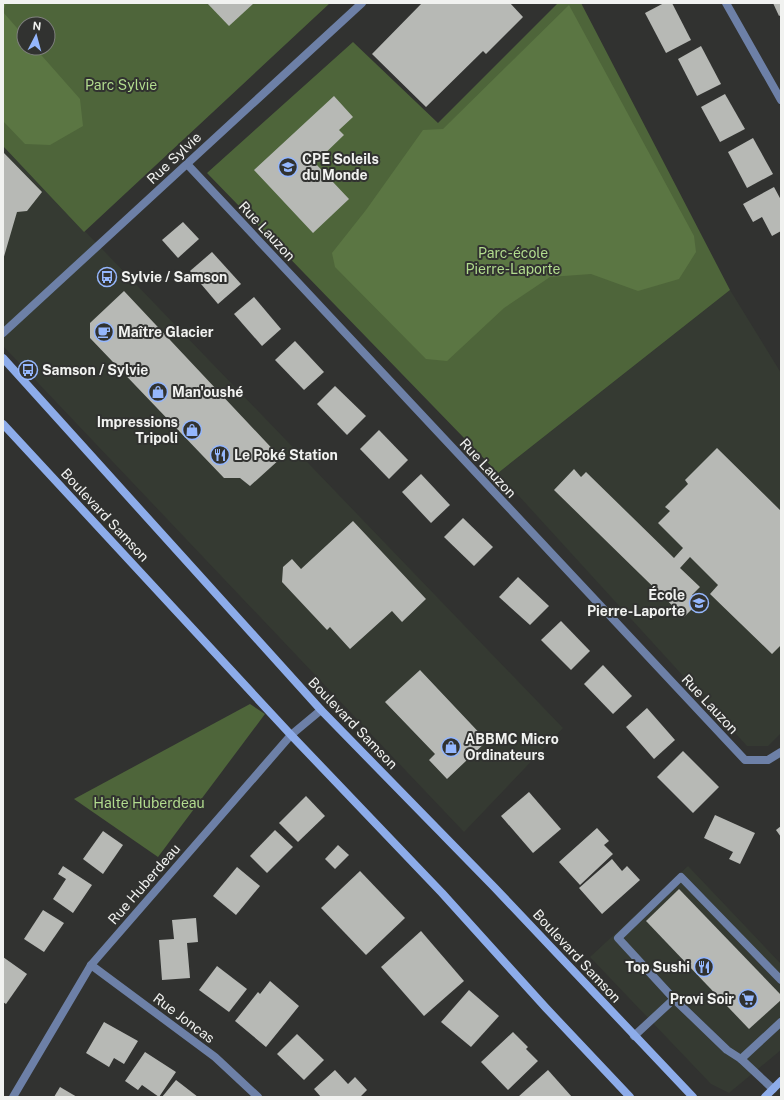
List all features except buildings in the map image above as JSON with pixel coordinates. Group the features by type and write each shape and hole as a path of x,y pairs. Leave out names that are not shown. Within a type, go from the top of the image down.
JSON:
{"street":[{"name":"Rue Sylvie","path":"3,333 362,3"},
{"path":"726,3 781,100"},
{"name":"Rue Lauzon","path":"187,164 745,760 768,760 781,752"},
{"name":"Boulevard Samson","path":"3,358 321,710 494,887 693,1097"},
{"name":"Boulevard Samson","path":"3,424 290,735 442,894 537,999 630,1097"},
{"name":"Rue Huberdeau","path":"13,1097 91,965 290,735 321,710"},
{"path":"773,1089 741,1059 727,1050 674,998 618,938 681,877 781,980"},
{"name":"Rue Joncas","path":"91,965 215,1057 258,1097"},
{"path":"634,1036 674,998"},
{"path":"741,1059 781,1022"},
{"path":"765,1097 781,1081"}],"shaded area":[{"path":"3,146 563,728 464,832 3,346"},
{"name":"École Pierre-Laporte","path":"730,290 781,373 781,733 768,746 747,746 498,473"},
{"path":"688,866 781,964 781,1050 729,1093 711,1084 590,957"}],"green space":[{"name":"Parc Sylvie","path":"3,3 330,3 84,232 3,146"},
{"path":"3,3 6,3 3,12"},
{"name":"Parc-école Pierre-Laporte","path":"558,3 581,3 730,290 498,473 207,173 353,42 438,123"},
{"path":"569,5 694,236 696,252 679,279 638,291 591,274 550,277 504,308 447,361 426,359 335,267 332,253 366,210 423,130 443,129"},
{"path":"3,12 16,27 16,56 42,56 80,99 83,126 50,145 25,144 3,121"},
{"name":"Halte Huberdeau","path":"250,704 265,714 158,857 74,799"}],"place":[{"name":"CPE Soleils du Monde","path":"288,167"},
{"name":"Sylvie / Samson","path":"107,277"},
{"name":"Maître Glacier","path":"104,332"},
{"name":"Samson / Sylvie","path":"28,370"},
{"name":"Man'oushé","path":"158,392"},
{"name":"Impressions Tripoli","path":"192,430"},
{"name":"Le Poké Station","path":"220,455"},
{"name":"École Pierre-Laporte","path":"699,603"},
{"name":"ABBMC Micro Ordinateurs","path":"451,747"},
{"name":"Top Sushi","path":"704,967"},
{"name":"Provi Soir","path":"748,999"}]}
